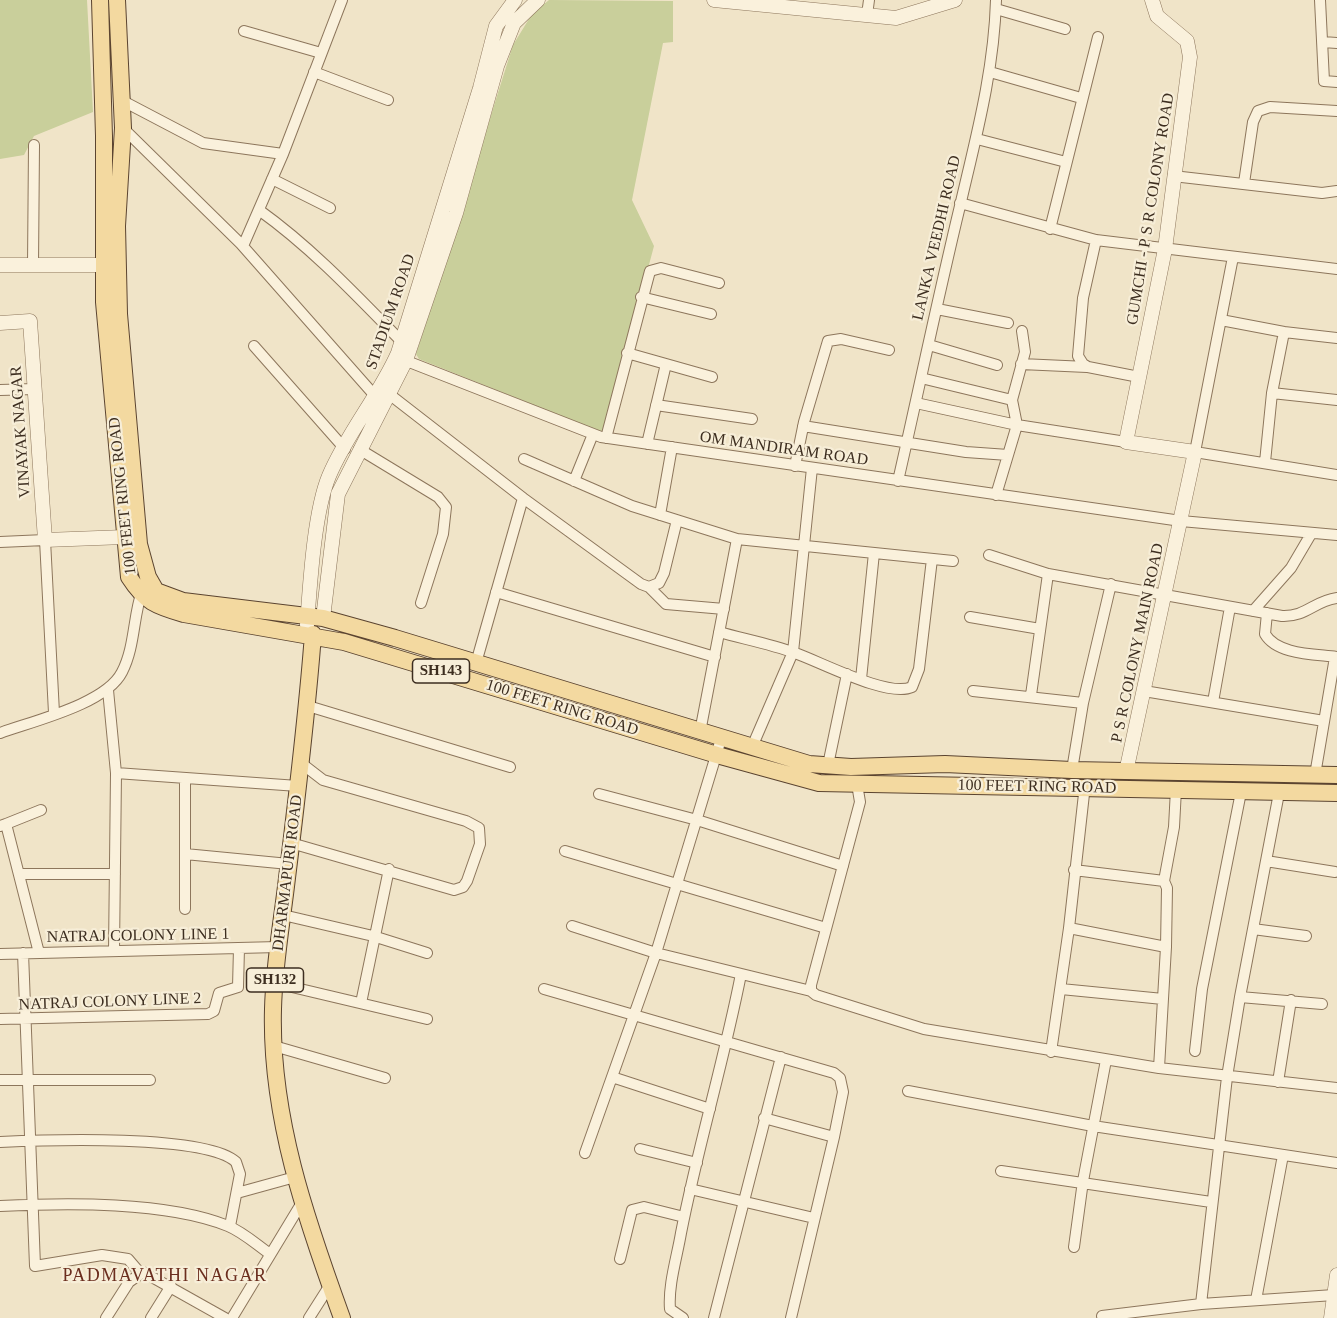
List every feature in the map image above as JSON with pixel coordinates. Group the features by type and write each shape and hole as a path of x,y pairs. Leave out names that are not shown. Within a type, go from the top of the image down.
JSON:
{"main road":[{"name":"100 FEET RING ROAD","path":"100,0 111,264 119,314 139,544 148,577 156,591 183,601 476,663 700,732 719,747 752,747 809,764 945,764 1081,776 1176,789 1337,793"},
{"name":"100 FEET RING ROAD","path":"117,0 123,128 117,226 104,302 129,577 141,596 160,607 184,614 314,628 719,747 819,783 857,784 1081,776 1126,772 1337,775"},
{"name":"DHARMAPURI ROAD","path":"314,628 308,706 278,947 274,1046 282,1116 301,1204 342,1318"}],"street":[{"path":"243,246 283,154 340,0"},
{"name":"STADIUM ROAD","path":"401,359 456,213 497,66 517,20 538,0"},
{"path":"714,0 896,18 955,0"},
{"path":"867,15 869,0"},
{"name":"GUMCHI - P S R COLONY ROAD","path":"1126,442 1165,249 1190,57 1187,41 1157,16 1152,0"},
{"path":"1320,0 1324,81 1337,82"},
{"path":"507,3 517,20"},
{"name":"STADIUM ROAD","path":"401,359 402,342 496,26 507,3"},
{"path":"996,5 1065,29"},
{"name":"LANKA VEEDHI ROAD","path":"898,481 960,203 977,139 990,72 996,5"},
{"path":"244,31 321,53"},
{"path":"1050,229 1098,37"},
{"path":"1323,42 1337,43"},
{"path":"314,72 388,100"},
{"path":"990,72 1081,98"},
{"path":"121,100 203,143 283,154"},
{"path":"1244,183 1253,122 1258,111 1270,107 1337,111"},
{"path":"123,128 243,246 383,395 624,573 649,587 666,604 724,609"},
{"path":"977,139 1066,162"},
{"path":"33,265 34,145"},
{"path":"1173,176 1322,193 1337,191"},
{"path":"272,179 330,208"},
{"path":"960,203 1096,240 1337,269"},
{"path":"259,210 291,232 402,342"},
{"path":"1088,367 1080,361 1077,352 1083,298 1096,240"},
{"path":"1181,521 1233,257"},
{"path":"0,265 111,264"},
{"path":"606,438 641,297 650,271 656,267 719,283"},
{"path":"641,297 711,314"},
{"path":"937,309 1008,323"},
{"path":"1221,320 1284,332 1337,338"},
{"name":"VINAYAK NAGAR","path":"0,323 30,321 45,540"},
{"path":"996,495 1017,425 1012,400 1024,352 1022,331"},
{"path":"1264,462 1272,393 1284,332"},
{"path":"795,466 803,426 828,341 841,339 889,350"},
{"path":"929,345 997,365"},
{"path":"254,346 345,449"},
{"path":"627,353 712,377"},
{"path":"314,628 338,494 401,359"},
{"name":"OM MANDIRAM ROAD","path":"401,359 606,438 1181,521 1337,535"},
{"path":"647,444 666,364"},
{"path":"1021,364 1088,367 1139,377"},
{"path":"921,378 1012,400"},
{"path":"0,390 35,389"},
{"path":"1272,393 1337,400"},
{"path":"314,628 321,505 329,476 383,395"},
{"path":"916,403 1017,425 1337,475"},
{"path":"656,405 752,419"},
{"path":"803,426 966,452 1008,455"},
{"path":"574,481 593,434"},
{"path":"660,515 672,447"},
{"path":"359,449 438,496 446,507 443,534 421,603"},
{"path":"524,459 660,515 737,539 953,561"},
{"path":"752,747 794,652 812,468"},
{"path":"476,663 523,498"},
{"path":"649,587 659,583 664,573 677,520"},
{"name":"P S R COLONY MAIN ROAD","path":"1126,772 1181,521"},
{"path":"1253,611 1291,568 1311,534"},
{"path":"0,543 125,537"},
{"path":"700,732 737,539"},
{"path":"45,540 54,713"},
{"path":"861,679 873,553"},
{"path":"989,555 1048,574 1267,613 1299,615 1319,602 1337,598"},
{"path":"720,632 794,652 861,679 899,690 912,687 916,680 932,559"},
{"path":"1031,695 1048,574"},
{"path":"0,733 108,690 122,673 148,577"},
{"path":"1051,1052 1069,928 1081,776 1083,703 1111,584"},
{"path":"496,592 715,657"},
{"path":"1212,702 1230,607"},
{"path":"1267,613 1265,634 1272,642 1303,653 1336,657 1315,775"},
{"path":"970,617 1040,629"},
{"path":"828,765 848,674"},
{"path":"108,690 116,773 114,951"},
{"path":"973,691 1031,695 1083,703"},
{"path":"1144,691 1324,721"},
{"path":"308,706 510,767"},
{"path":"585,1153 656,952 719,747"},
{"path":"291,843 459,890 467,881 480,844 479,828 466,821 323,780 301,763"},
{"path":"116,773 298,786"},
{"path":"185,778 185,909"},
{"path":"812,991 826,928 860,802 857,784"},
{"path":"1159,1068 1166,947 1167,888 1164,881 1174,827 1176,789"},
{"path":"1195,1051 1205,975 1241,792"},
{"path":"1201,1304 1227,1077 1279,793"},
{"path":"599,794 697,820 843,866"},
{"path":"39,953 19,874 3,825 42,810"},
{"path":"565,851 826,928"},
{"path":"185,854 289,864"},
{"path":"1266,861 1335,872"},
{"path":"361,1003 373,936 389,869"},
{"path":"1074,870 1164,881"},
{"path":"19,874 115,874"},
{"path":"283,915 373,936 426,953"},
{"path":"572,926 656,952 812,991 824,999 924,1029 1051,1052 1159,1068 1337,1088"},
{"path":"1069,928 1166,947"},
{"path":"1253,928 1306,936"},
{"name":"NATRAJ COLONY LINE 1","path":"0,954 278,947"},
{"name":"NATRAJ COLONY LINE 2","path":"0,1019 208,1014 214,1011 219,993 238,987 239,948"},
{"path":"23,953 26,1079 35,1266 102,1255 128,1259 140,1273 150,1274 225,1318"},
{"path":"682,1318 673,1313 669,1302 690,1189 728,1043 741,974"},
{"path":"275,983 427,1019"},
{"path":"544,988 635,1013 728,1043 834,1073 840,1077 843,1092 834,1137 791,1318"},
{"path":"1061,989 1163,999"},
{"path":"1240,997 1322,1004"},
{"path":"1278,1082 1291,1000"},
{"path":"274,1046 385,1078"},
{"path":"714,1318 781,1057"},
{"path":"1074,1247 1083,1181 1106,1060"},
{"path":"612,1077 710,1109"},
{"path":"0,1080 150,1080"},
{"path":"909,1091 1093,1126 1337,1163"},
{"path":"764,1118 834,1137"},
{"path":"0,1142 181,1144 233,1159 240,1174 230,1226"},
{"path":"640,1149 697,1163"},
{"path":"1256,1300 1283,1155"},
{"path":"1001,1171 1083,1181 1211,1202"},
{"path":"237,1193 295,1177"},
{"path":"690,1189 814,1218"},
{"path":"0,1206 32,1204 135,1207 174,1213 230,1226 270,1254"},
{"path":"232,1318 301,1204"},
{"path":"620,1259 632,1210 644,1207 684,1217"},
{"path":"106,1318 129,1282 140,1273"},
{"path":"1331,1318 1337,1275"},
{"path":"309,1318 330,1285"},
{"path":"151,1318 171,1286"},
{"path":"1102,1316 1130,1316 1201,1304 1334,1295"}],"green space":[{"path":"0,0 87,0 93,112 34,136 24,155 0,159"},
{"path":"549,0 673,1 673,42 663,43 632,200 654,246 604,433 419,359 416,354 513,45 532,14"}],"district":[{"name":"PADMAVATHI NAGAR","path":"165,1276"}]}
